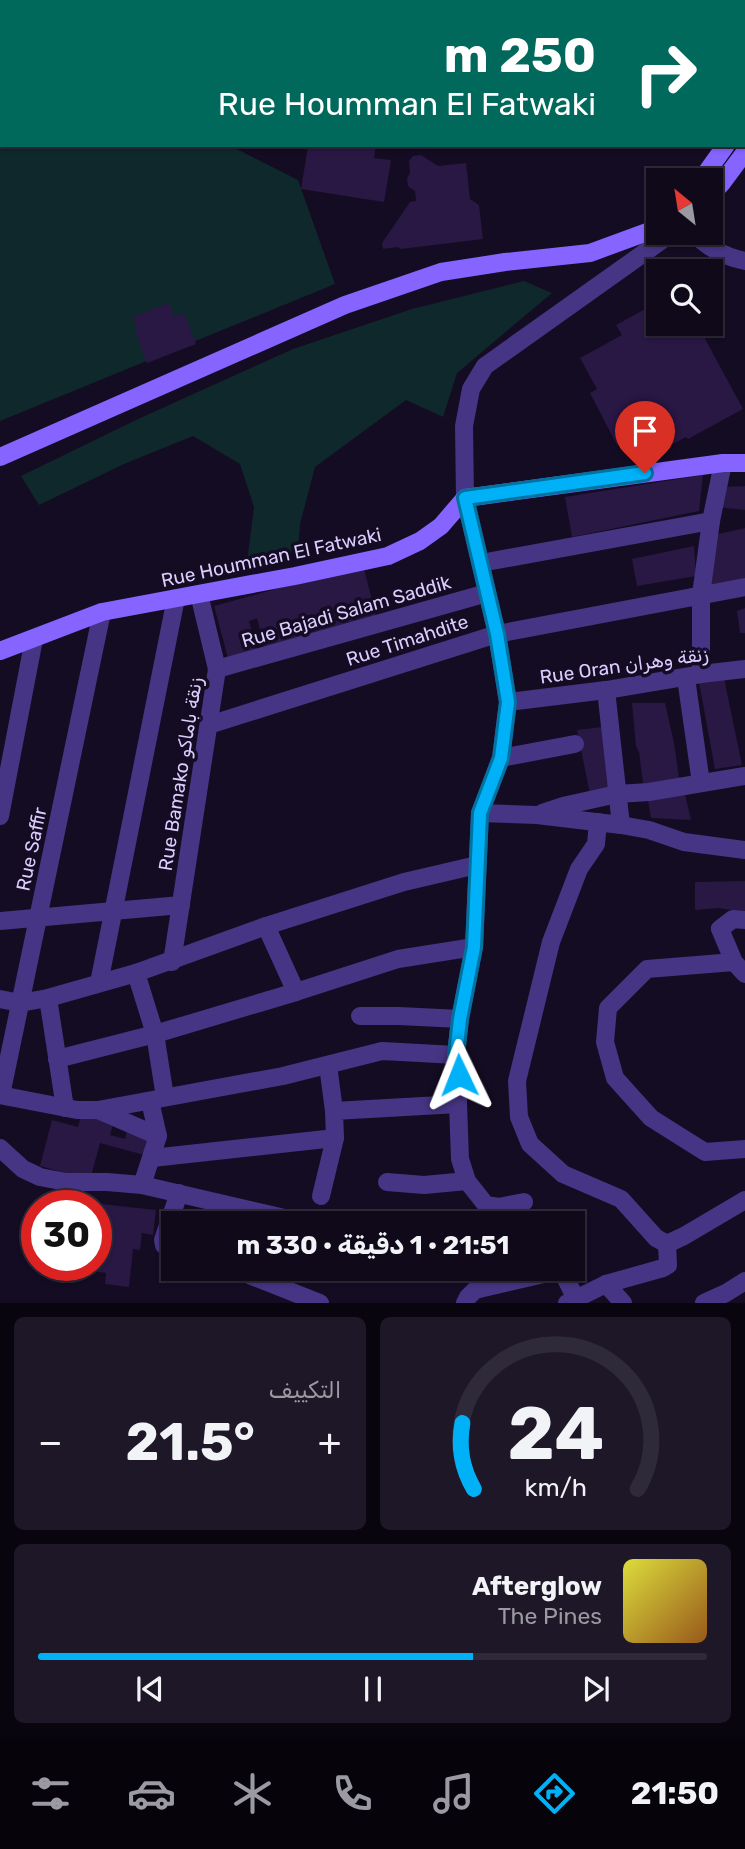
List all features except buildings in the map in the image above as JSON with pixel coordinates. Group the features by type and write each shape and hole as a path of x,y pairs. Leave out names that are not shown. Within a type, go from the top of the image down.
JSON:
{"street":[{"path":"716,168 722,148"},
{"path":"723,176 745,152"},
{"path":"0,457 357,301 441,272 590,253 646,234"},
{"path":"524,1202 499,1207 486,1205 467,1181 460,1158 459,1075 456,1055 474,947 480,813 501,758 508,702 497,634 465,498 464,426 471,389 485,366 646,236"},
{"path":"708,245 725,255 745,261"},
{"path":"465,498 723,463 745,463"},
{"path":"701,783 694,676 711,521 723,463"},
{"name":"Rue Houmman El Fatwaki","path":"0,651 102,612 388,556 420,541 441,526 465,498"},
{"path":"481,563 711,521"},
{"name":"Rue Timahdite","path":"209,725 497,634 745,587"},
{"name":"Rue Bajadi Salam Saddik","path":"217,669 487,593"},
{"name":"Rue Bamako زنقة باماكو","path":"172,961 217,669 199,594"},
{"path":"99,983 176,598"},
{"name":"Rue Saffir","path":"0,1095 102,612"},
{"path":"0,816 34,639"},
{"name":"Rue Oran زنقة وهران","path":"508,702 745,669"},
{"path":"606,690 621,825"},
{"path":"501,758 575,744"},
{"path":"537,815 563,806 617,794 649,792 745,776"},
{"path":"480,813 537,815 621,825 649,830 684,842 745,850"},
{"path":"598,822 596,844 579,869 551,942 517,1081 519,1117 530,1144 564,1174 621,1199 656,1238 667,1244"},
{"path":"0,999 20,1003 48,998 136,973 266,926 404,882 477,865"},
{"path":"0,921 181,905"},
{"path":"745,920 733,919 720,929 740,968 647,969 608,1008 606,1042 615,1078 651,1118 705,1152 745,1149"},
{"path":"266,926 296,992"},
{"path":"57,1059 155,1034 398,959 474,947"},
{"path":"136,973 155,1034 157,1099 158,1136 142,1185"},
{"path":"48,998 65,1108"},
{"path":"360,1016 460,1019"},
{"path":"0,1095 77,1110 97,1110 284,1076 382,1051 456,1055"},
{"path":"321,1196 335,1138 327,1065"},
{"path":"334,1111 458,1104"},
{"path":"97,1110 158,1136"},
{"path":"152,1158 335,1138"},
{"path":"0,1148 23,1169 40,1177 66,1182 142,1185 255,1211"},
{"path":"387,1182 424,1185 467,1181"},
{"path":"173,1211 179,1193"},
{"path":"667,1244 684,1237 745,1200"},
{"path":"565,1281 573,1302 606,1284 668,1265 667,1244"},
{"path":"264,1281 320,1303"},
{"path":"466,1303 475,1290 512,1281"},
{"path":"704,1303 745,1281"},
{"path":"606,1284 622,1303"}],"green space":[{"path":"0,147 233,147 298,180 335,284 0,421"},
{"path":"524,281 552,293 457,373 443,417 406,400 315,467 300,524 298,552 247,562 254,507 240,464 193,436 124,464 39,505 21,476 138,419 293,349 412,309"}],"route":[{"path":"459,1075 456,1055 460,1019 474,947 480,813 501,758 508,702 497,634 465,498 645,473"}]}
